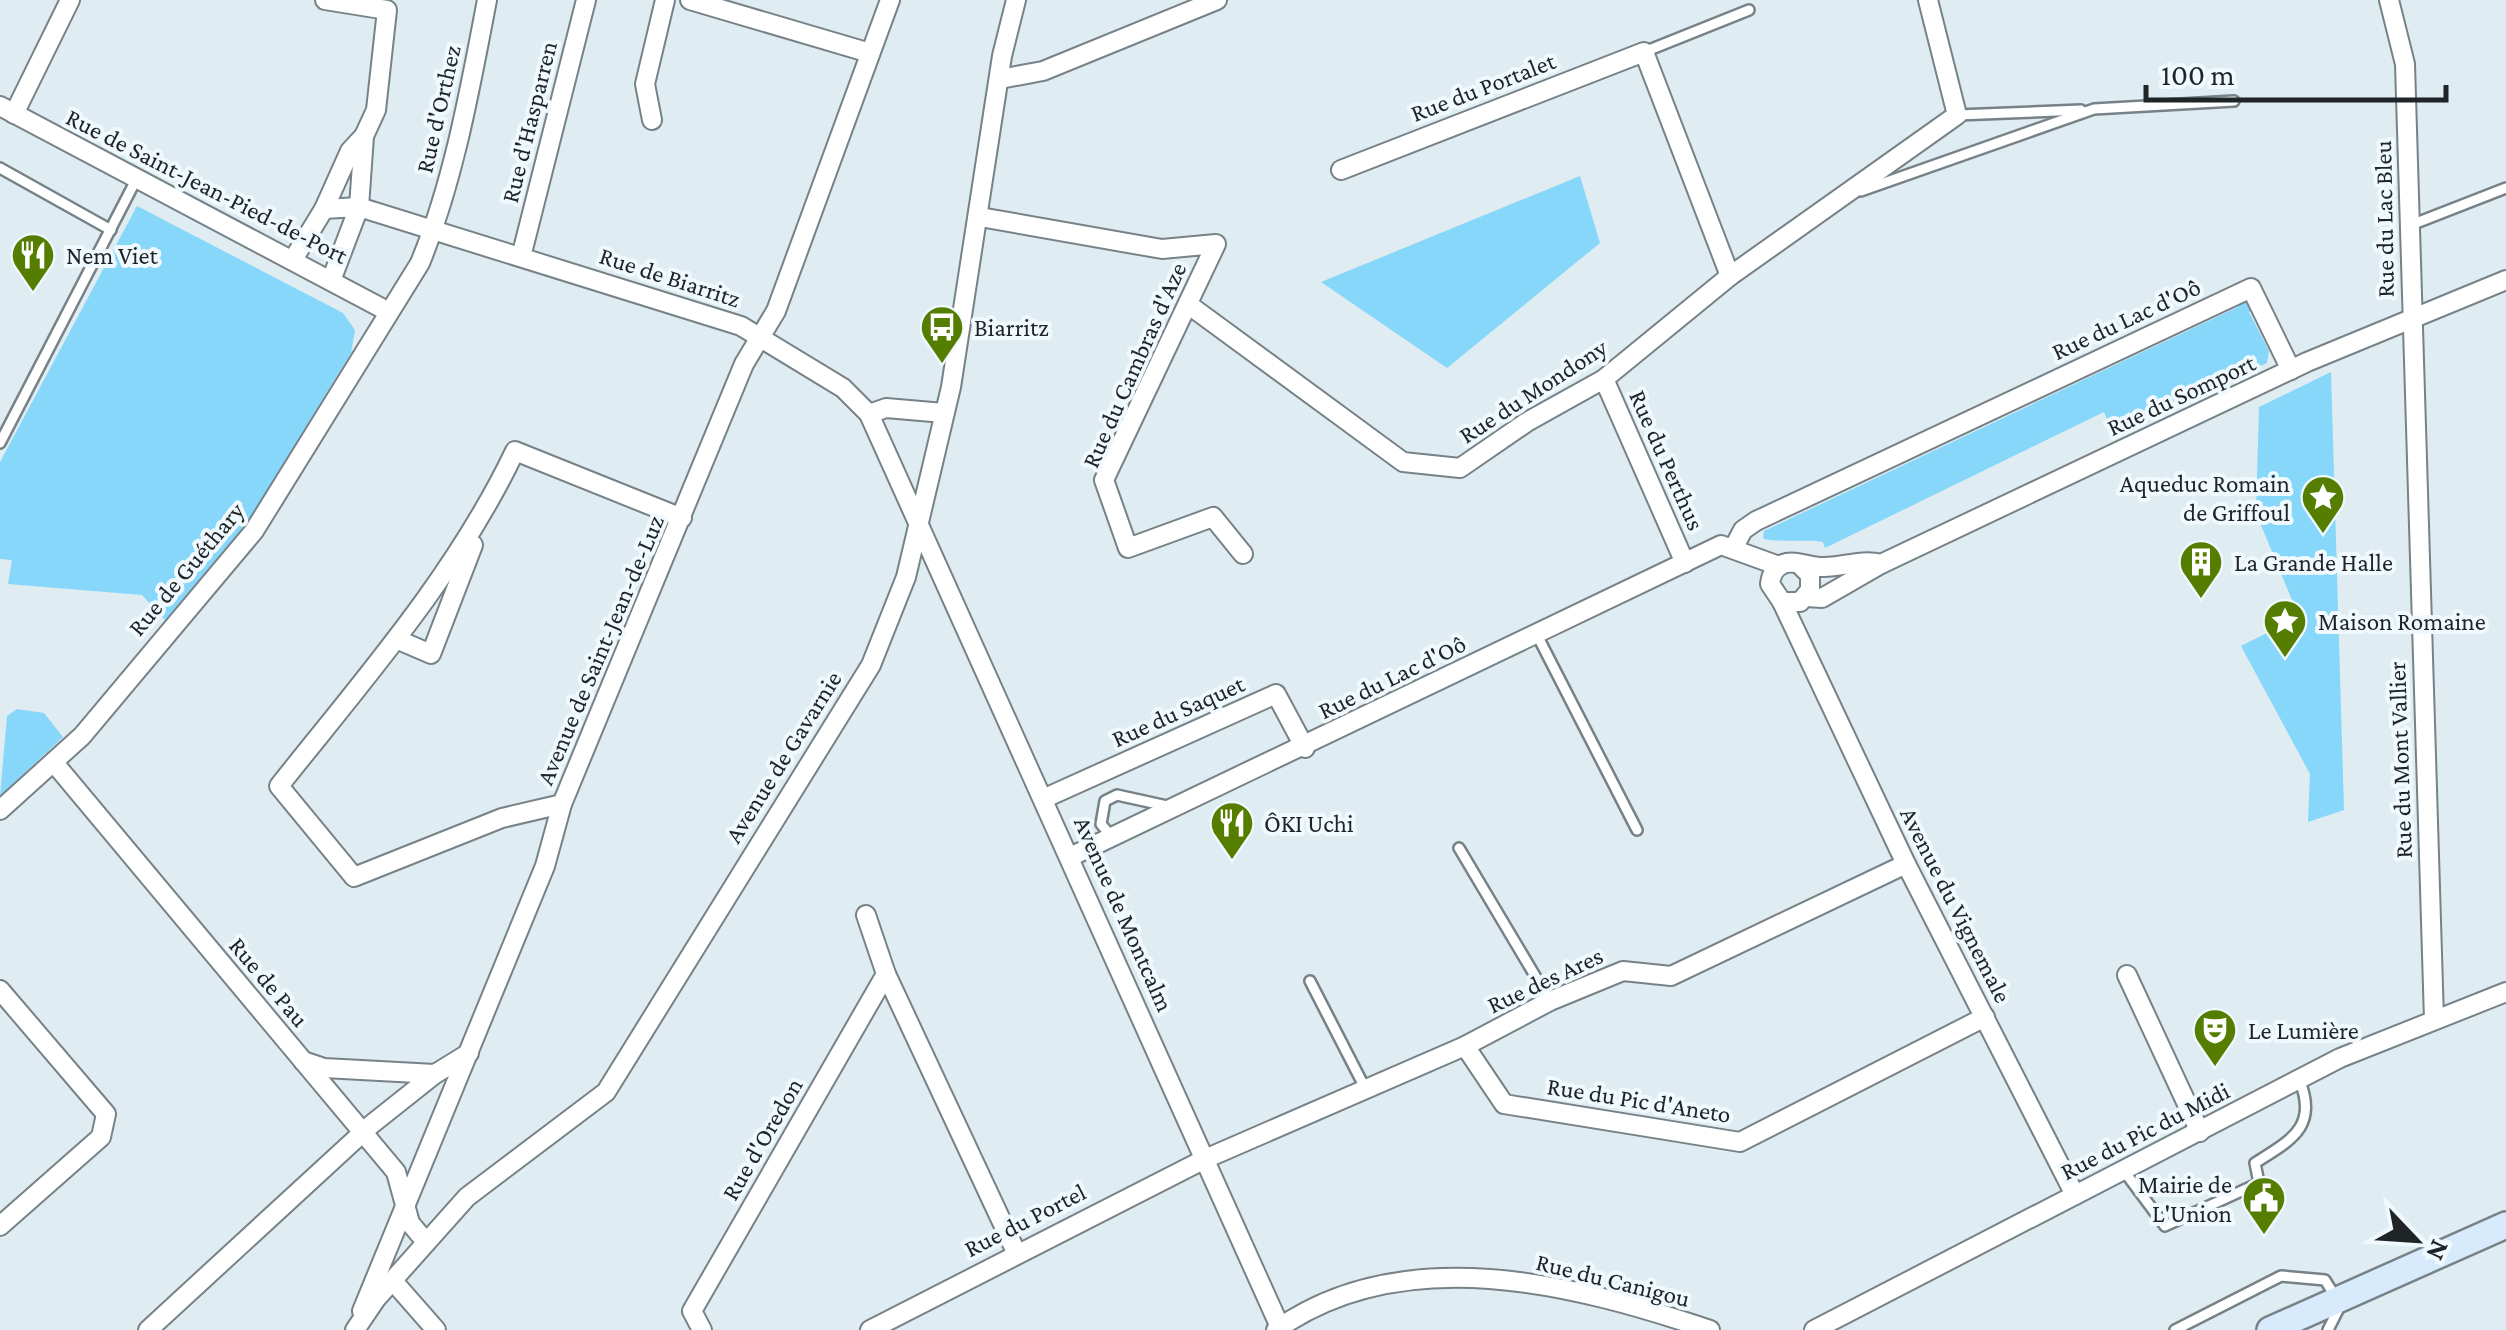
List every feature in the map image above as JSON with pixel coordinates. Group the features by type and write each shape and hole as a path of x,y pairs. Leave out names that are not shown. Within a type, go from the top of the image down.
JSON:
{"main road":[{"path":"2270,1330 2506,1225"}],"street":[{"path":"7,110 70,0"},
{"path":"294,258 324,209 350,150 364,136 376,110 386,10 325,0"},
{"name":"Rue d'Orthez","path":"434,228 468,102 488,0"},
{"name":"Rue d'Hasparren","path":"522,256 586,0"},
{"path":"652,120 645,84 665,0"},
{"path":"690,0 870,53"},
{"name":"Avenue de Saint-Jean-de-Luz","path":"357,1326 545,866 562,804 744,364 776,311 890,0"},
{"name":"Avenue de Gavarnie","path":"357,1326 426,1242 508,1163 606,1092 871,666 901,593 944,413 1016,0"},
{"path":"1000,80 1043,71 1217,0"},
{"path":"1928,0 1957,115"},
{"name":"Rue du Lac Bleu","path":"2388,0 2405,64 2411,318"},
{"path":"1644,52 1730,276"},
{"name":"Rue du Portalet","path":"1341,170 1644,52"},
{"name":"Rue de Saint-Jean-Pied-de-Port","path":"7,110 332,278 389,312"},
{"name":"Rue du Mondony","path":"1189,305 1403,462 1460,468 1528,422 1604,379 1730,276 1957,115"},
{"path":"332,278 359,207 364,136"},
{"name":"Rue de Biarritz","path":"324,209 359,207 434,228 762,336 843,388 869,414 918,524"},
{"name":"Rue du Cambras d'Aze","path":"980,217 1162,249 1216,244 1104,480 1128,548 1213,518 1243,554"},
{"name":"Rue de Guéthary","path":"0,810 55,764 254,531 420,263 434,228"},
{"name":"Rue du Somport","path":"1796,600 1822,598 1881,564 2291,370 2506,280"},
{"name":"Rue du Lac d'Oô","path":"1072,856 1305,748 1722,545 1739,550 1742,530 1756,521 2251,288 2291,370"},
{"name":"Rue du Mont Vallier","path":"2411,318 2434,1020"},
{"name":"Rue du Perthus","path":"1604,379 1685,562"},
{"path":"869,414 886,408 944,413"},
{"path":"396,640 431,654 483,520 516,451 682,518"},
{"path":"483,520 396,640 280,786 354,878 502,818 562,804"},
{"name":"Avenue de Montcalm","path":"918,524 1072,856 1278,1328"},
{"path":"1739,550 1778,566 1770,584"},
{"path":"1739,550 1770,584 1796,600 1810,575 1799,564"},
{"name":"Rue du Somport","path":"1778,566 1820,568 1869,561 1881,564"},
{"name":"Avenue du Vignemale","path":"1796,600 1795,635 2075,1196"},
{"name":"Rue du Saquet","path":"1046,798 1276,694 1305,748"},
{"name":"Rue de Pau","path":"55,764 362,1136 396,1172 410,1223 426,1242"},
{"name":"Rue des Ares","path":"1205,1158 1364,1086 1465,1046 1550,1001 1623,971 1671,976 1906,864"},
{"path":"866,914 886,974 1016,1252"},
{"name":"Rue d'Oredon","path":"702,1330 692,1311 886,974"},
{"path":"2127,974 2200,1132"},
{"path":"0,990 106,1114 101,1137 0,1226"},
{"name":"Rue du Pic du Midi","path":"1814,1330 2299,1079 2506,992"},
{"name":"Rue du Pic d'Aneto","path":"1465,1046 1504,1104 1740,1142 1985,1017"},
{"path":"148,1330 362,1136 435,1074 470,1053"},
{"path":"302,1060 324,1068 435,1074"},
{"name":"Rue du Portel","path":"870,1330 1205,1158"},
{"name":"Rue du Canigou","path":"1278,1328 1360,1286 1438,1276 1530,1283 1710,1330"},
{"path":"393,1281 436,1330"}],"lane":[{"name":"Rue du Portalet","path":"1644,52 1750,10"},
{"name":"Rue du Mondony","path":"1957,115 2234,101"},
{"name":"Rue du Mondony","path":"1844,197 2094,109"},
{"path":"0,168 111,230"},
{"path":"0,444 137,178"},
{"path":"2409,226 2506,188"},
{"path":"1537,634 1636,830"},
{"path":"1113,838 1101,824 1100,815 1105,801 1116,795 1174,809"},
{"path":"1459,848 1550,1001"},
{"path":"1310,981 1364,1086"},
{"path":"2124,1170 2165,1226 2259,1183 2254,1163 2296,1137 2308,1101 2299,1079"},
{"path":"2175,1330 2280,1276 2325,1280 2341,1298 2328,1330"}],"shaded area":[{"path":"1580,176 1600,243 1447,368 1321,282"},
{"path":"137,206 343,313 355,330 351,353 247,523 165,620 142,595 8,584 12,560 0,559 0,462"},
{"path":"2237,301 2250,303 2254,309 2249,312 2269,351 2267,363 2226,383 2222,378 2195,391 2197,397 2110,427 2104,412 1825,548 1823,542 1763,538 1764,531 2238,307"},
{"path":"2331,372 2344,810 2308,822 2310,774 2241,646 2299,617 2256,513 2259,407"},
{"path":"17,709 44,713 63,737 0,796 7,716"}],"place":[{"name":"Nem Viet","path":"33,293"},
{"name":"Biarritz","path":"942,365"},
{"name":"Aqueduc Romain de Griffoul","path":"2323,535"},
{"name":"La Grande Halle","path":"2201,600"},
{"name":"Maison Romaine","path":"2285,659"},
{"name":"ÔKI Uchi","path":"1232,861"},
{"name":"Le Lumière","path":"2215,1068"},
{"name":"Mairie de L'Union","path":"2264,1236"}]}
